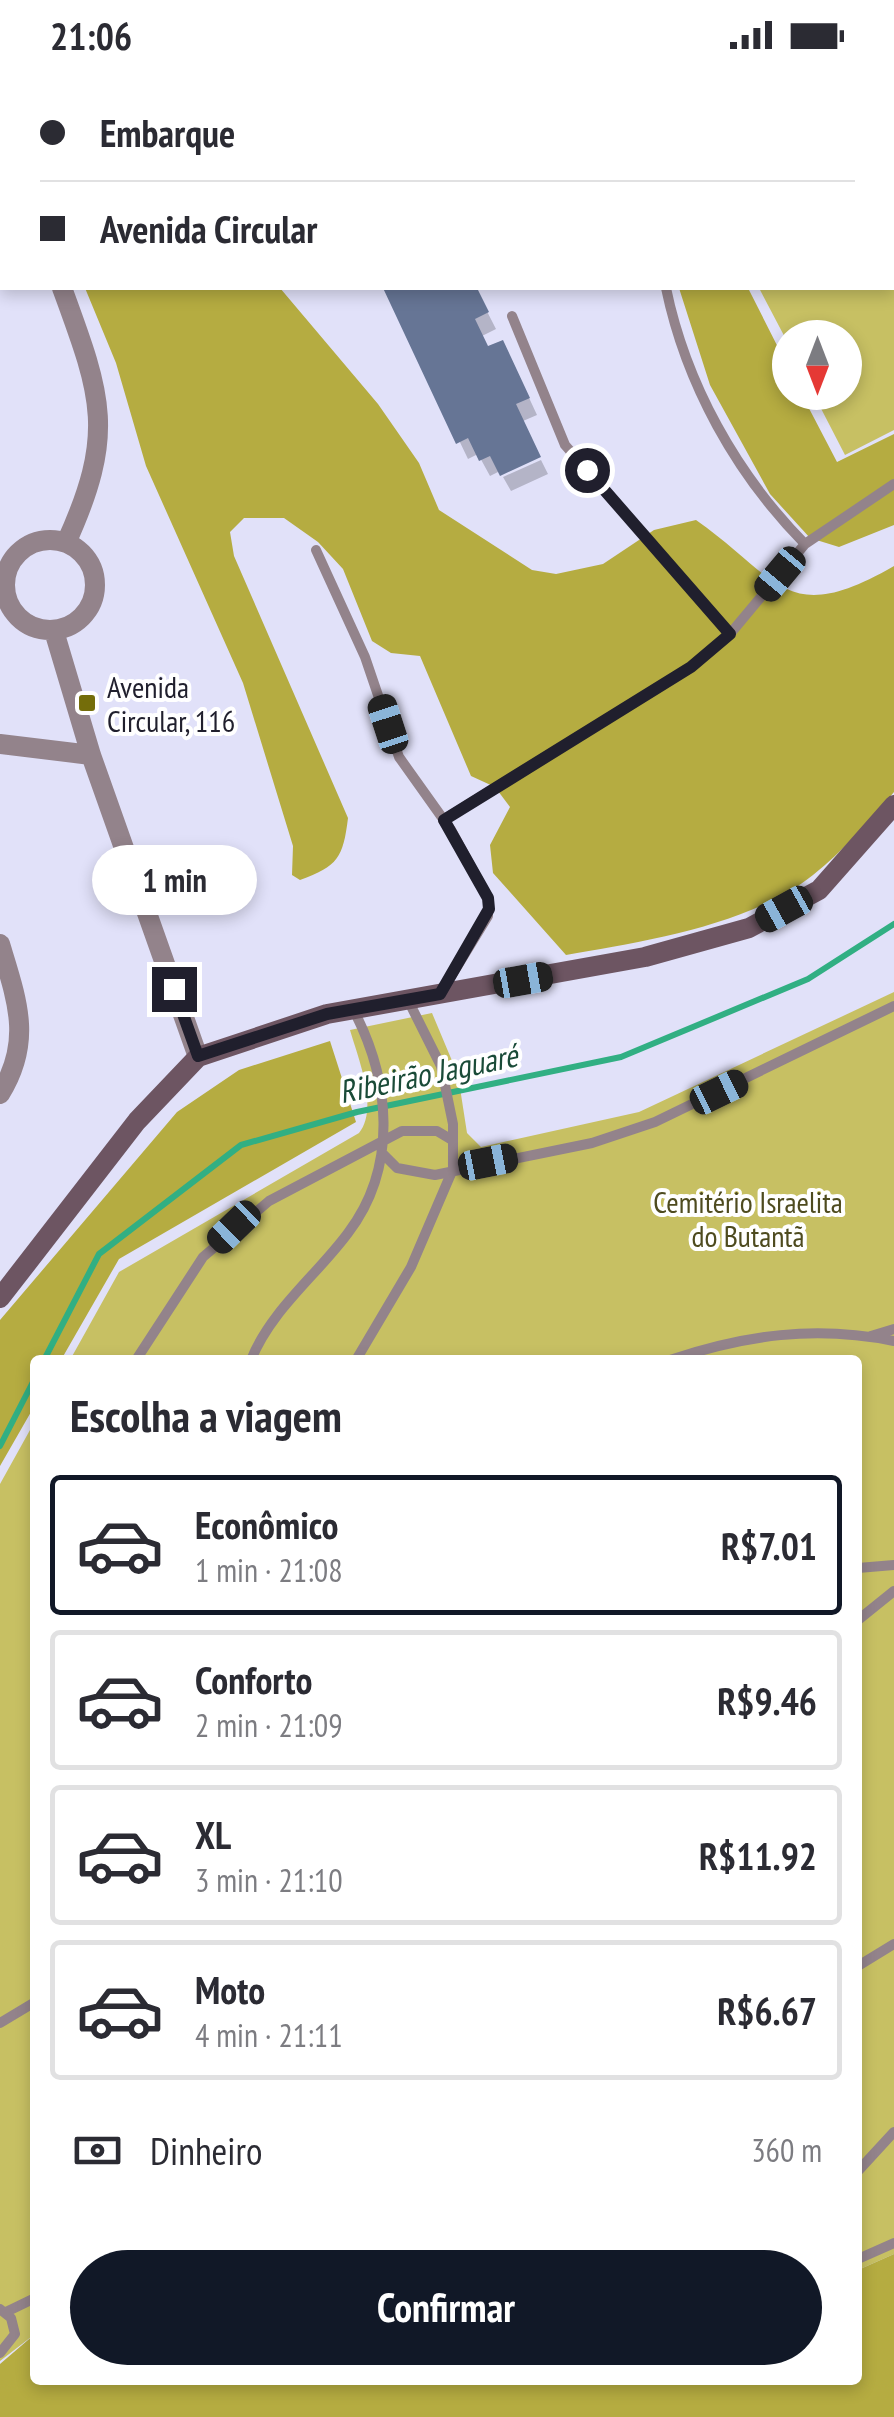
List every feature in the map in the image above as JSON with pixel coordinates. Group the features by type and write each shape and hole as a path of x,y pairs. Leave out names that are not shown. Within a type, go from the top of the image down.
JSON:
{"main road":[{"path":"0,1298 137,1121 198,1056 353,1009 645,957 749,928 818,890 894,806"}],"street":[{"path":"63,290 92,371 101,414 98,460 66,543"},
{"path":"38,542 66,543 89,562 95,591 82,618 54,631 39,630 14,614 4,585 7,551 38,542"},
{"path":"54,631 91,755 198,1056"},
{"path":"0,744 91,755"},
{"path":"0,944 19,1015 21,1046 0,1094"}],"lane":[{"path":"666,290 676,338 705,406 776,512 805,544"},
{"path":"512,316 565,445 730,634"},
{"path":"444,820 691,667 730,634 805,544 894,484"},
{"path":"316,550 365,657 398,757 444,820 488,898 489,909 440,994"},
{"path":"359,1355 411,1267 453,1168 453,1124 441,1066 408,999"},
{"path":"383,1154 397,1168 415,1175 592,1143 655,1122 894,1006"},
{"path":"254,1355 282,1310 350,1230 373,1188 383,1154 385,1118 377,1072 353,1009"},
{"path":"139,1355 203,1257 234,1227 310,1178 386,1138 419,1129 452,1140"},
{"path":"870,1336 894,1329"},
{"path":"685,1355 735,1339 779,1333 870,1336 894,1341"},
{"path":"862,1568 894,1565"},
{"path":"862,1617 894,1591"},
{"path":"862,1964 894,1944"},
{"path":"0,2024 30,2005"},
{"path":"862,2167 894,2132"},
{"path":"862,2257 894,2243"},
{"path":"0,2353 15,2334 3,2310 30,2300"}],"green space":[{"path":"760,290 894,290 894,430 845,455 822,410 862,410 862,320 776,320"},
{"name":"Cemitério Israelita do Butantã","path":"894,992 894,2254 862,2268 862,1355 73,1355 119,1272 359,1133 365,1123 367,1097 350,1030 432,1013 458,1075 467,1133 481,1147 639,1112"},
{"path":"30,1430 30,2338 0,2361 0,1484"}],"shaded area":[{"path":"86,290 282,290 378,404 419,463 439,510 532,570 556,574 603,564 654,530 696,520 766,577 805,594 829,594 894,566 894,792 824,866 759,907 695,929 566,955 493,873 490,845 510,807 495,787 471,776 420,656 391,653 372,641 343,569 318,542 284,518 244,518 230,532 234,556 348,818 344,843 336,859 300,880 292,875 293,846 243,683 146,466 116,363"},
{"path":"680,290 749,290 772,335 772,410 810,410 837,462 894,434 894,525 839,547 810,538 770,494 710,385"},
{"path":"330,1041 356,1122 119,1259 64,1355 30,1355 30,1414 0,1466 0,1320 177,1112 239,1070"},
{"path":"894,2254 894,2417 0,2417 0,2364 30,2338 30,2385 862,2385 862,2268"}],"building":[{"path":"384,290 478,290 489,312 475,319 488,346 503,340 530,398 516,404 541,457 500,476 490,456 479,461 468,438 456,444"}],"waterway":[{"name":"Ribeirão Jaguaré","path":"47,1355 99,1254 241,1145 357,1112 621,1057 808,979 894,924"},
{"name":"Ribeirão Jaguaré","path":"0,1446 30,1388"}],"place":[{"name":"Avenida Circular, 116","path":"87,703"}],"route":[{"path":"174,989 198,1056 327,1014 440,994 489,909 488,898 444,820 691,667 730,634 587,470"}]}
